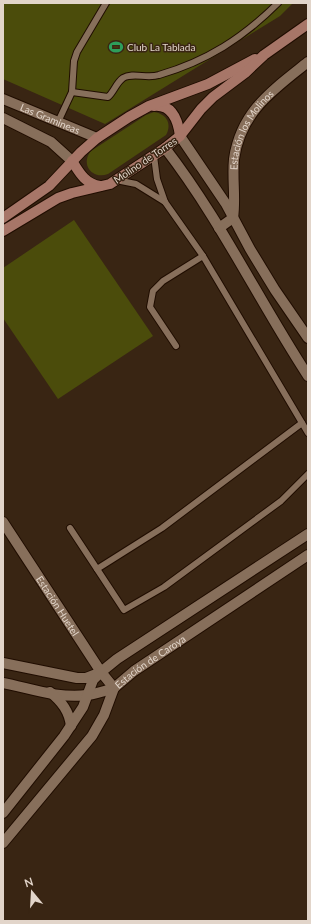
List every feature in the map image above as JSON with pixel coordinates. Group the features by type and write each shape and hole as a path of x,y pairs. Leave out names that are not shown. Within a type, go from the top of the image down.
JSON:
{"main road":[{"name":"Molino de Torres","path":"3,218 50,186 72,161 97,138 149,106 198,89 264,55 308,24"},
{"name":"Molino de Torres","path":"3,231 58,198 106,185 154,156 180,136 200,109 213,97 245,73 264,55"},
{"path":"149,106 161,105 171,111 177,122 180,136"},
{"path":"72,161 82,176 90,183 106,185"}],"street":[{"name":"Estación los Molinos","path":"233,218 235,201 234,160 241,134 249,115 271,92 308,62"},
{"name":"Las Gramineas","path":"3,99 97,138"},
{"name":"Las Gramineas","path":"3,118 51,142 72,161"},
{"path":"180,136 194,155 272,284 308,338"},
{"path":"165,148 179,166 219,228 305,367 308,376"},
{"path":"219,228 233,218"},
{"name":"Estación Huetel","path":"3,522 100,672 114,688"},
{"name":"Estación de Caroya","path":"3,813 71,726 83,707 93,680 100,672 117,659 308,534"},
{"name":"Estación de Caroya","path":"3,843 92,736 104,715 114,688 134,670 308,555"},
{"path":"3,663 78,678 86,678 100,672"},
{"path":"3,683 50,692 87,695 114,688"},
{"path":"50,692 64,705 70,718 71,726"}],"lane":[{"path":"58,122 72,92 74,62 77,52 106,3"},
{"path":"72,92 108,97 122,79 130,76 158,76 208,57 243,36 278,3"},
{"path":"154,156 157,178 165,202 203,256 308,433"},
{"path":"116,180 136,184 165,202"},
{"path":"176,346 150,308 153,291 168,278 203,256"},
{"path":"97,569 162,528 302,423"},
{"path":"70,528 124,610 164,587 282,501 308,474"}],"shaded area":[{"name":"Club La Tablada","path":"3,3 293,3 280,16 105,124 3,79"},
{"path":"154,112 162,115 167,120 168,131 166,135 108,174 97,175 89,170 87,161 91,151 146,115"},
{"path":"74,220 153,336 58,399 3,318 3,268"}],"place":[{"name":"Club La Tablada","path":"116,47"}]}
